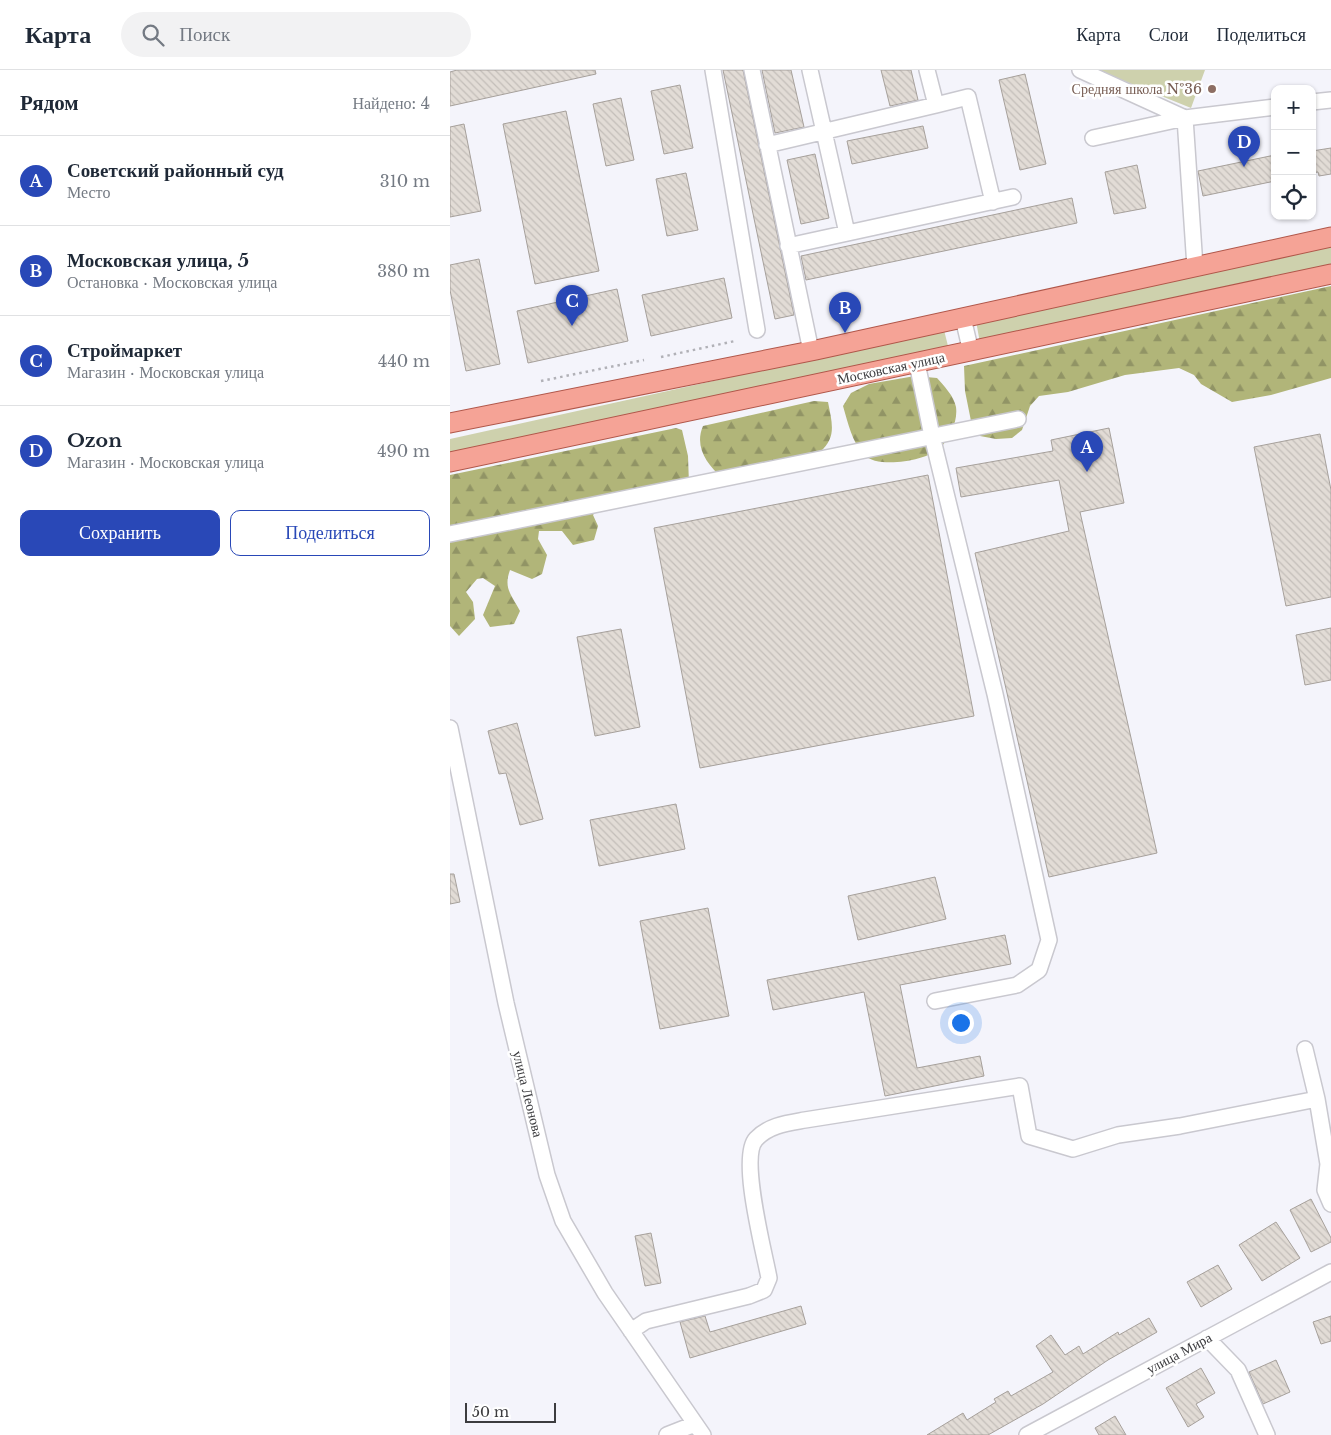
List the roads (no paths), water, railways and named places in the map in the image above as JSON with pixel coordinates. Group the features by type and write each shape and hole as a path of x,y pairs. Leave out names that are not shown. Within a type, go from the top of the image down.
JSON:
{"main road":[{"path":"450,423 811,351 1331,238"},
{"name":"Московская улица","path":"450,462 1331,274"}],"street":[{"path":"713,70 757,330"},
{"path":"752,70 811,351"},
{"path":"810,70 847,233"},
{"path":"927,70 936,105"},
{"path":"1080,70 1185,118"},
{"path":"767,145 968,97 994,202"},
{"path":"1316,102 1331,100"},
{"path":"1093,138 1185,118 1271,107"},
{"path":"1185,118 1195,267"},
{"path":"788,246 1013,197"},
{"path":"963,318 971,352"},
{"path":"916,363 995,694 1049,940 1039,970 1017,985 935,1001"},
{"path":"450,534 1018,418"},
{"name":"улица Леонова","path":"450,728 506,1003 547,1175 563,1220 592,1273 699,1429 667,1435"},
{"path":"1305,1049 1317,1099 1328,1164 1325,1190 1331,1204"},
{"path":"631,1331 646,1321 749,1296 764,1290 769,1278 750,1178 749,1154 756,1139 775,1126 984,1090 1020,1086 1028,1136 1073,1149 1118,1135 1180,1126 1317,1099"},
{"name":"улица Мира","path":"1027,1435 1331,1272"},
{"path":"1207,1338 1238,1370 1267,1435"}],"place":[{"name":"Средняя школа №36","path":"1212,89"},
{"name":"Ozon","path":"1244,167"},
{"name":"Строймаркет","path":"572,326"},
{"name":"Московская улица, 5","path":"845,333"},
{"name":"Советский районный суд","path":"1087,472"}]}
